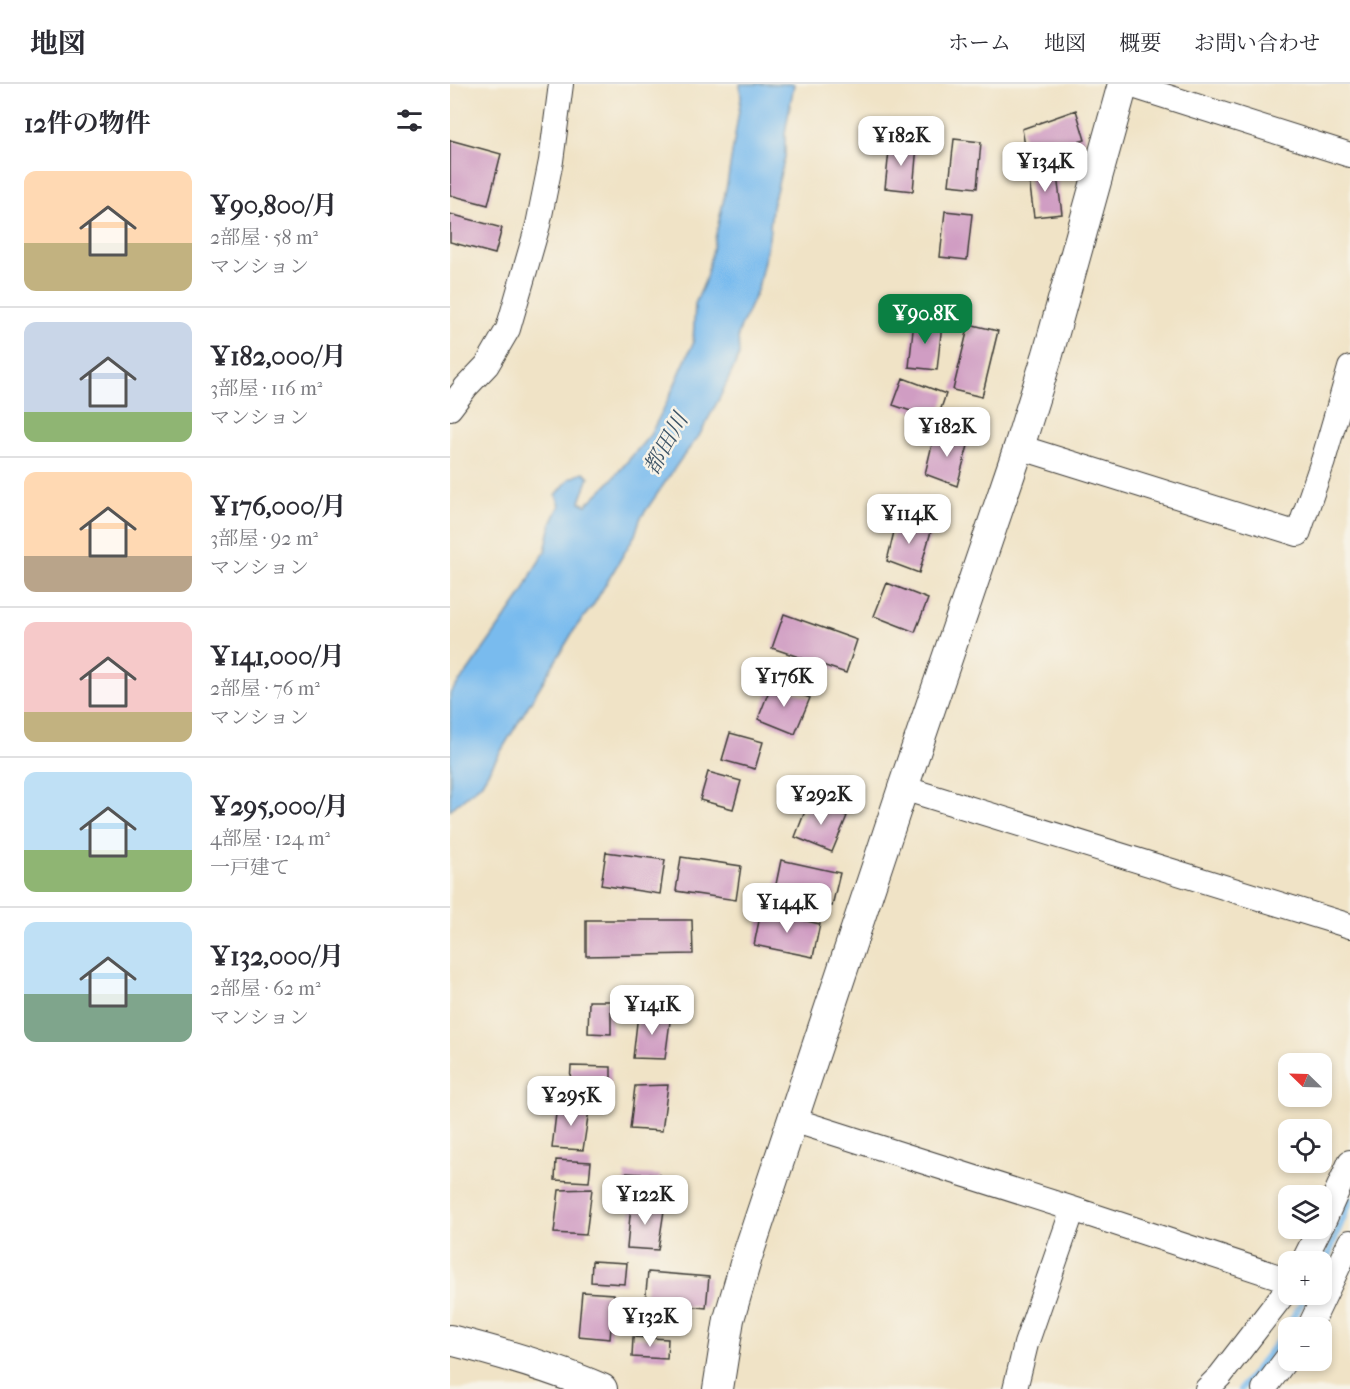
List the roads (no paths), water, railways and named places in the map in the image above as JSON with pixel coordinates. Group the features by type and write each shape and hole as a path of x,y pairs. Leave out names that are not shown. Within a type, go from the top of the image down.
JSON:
{"street":[{"path":"450,408 487,365 508,329 538,225 551,161 561,84"},
{"path":"718,1389 729,1319 747,1257 1019,447 1125,84 1350,155"},
{"path":"1019,447 1298,534 1350,368"},
{"path":"903,788 1350,926"},
{"path":"793,1120 1278,1277"},
{"path":"1332,1202 1350,1162"},
{"path":"1015,1389 1026,1344 1073,1209"},
{"path":"1314,1317 1350,1242"},
{"path":"1207,1389 1220,1376 1278,1301"},
{"path":"450,1340 500,1352 602,1389"},
{"path":"1264,1389 1278,1370"}],"water":[{"name":"都田川","path":"740,84 794,84 785,133 785,157 772,207 769,238 758,288 738,334 739,356 699,436 640,519 635,535 594,604 576,627 481,784 450,810 450,693 522,594 545,552 551,524 560,505 556,495 569,479 584,472 589,477 580,502 586,505 608,484 650,435 693,343 695,304 705,281 727,184 741,98"}],"waterway":[{"path":"1330,1251 1350,1200"},
{"path":"1241,1389 1281,1338 1300,1305"}]}
